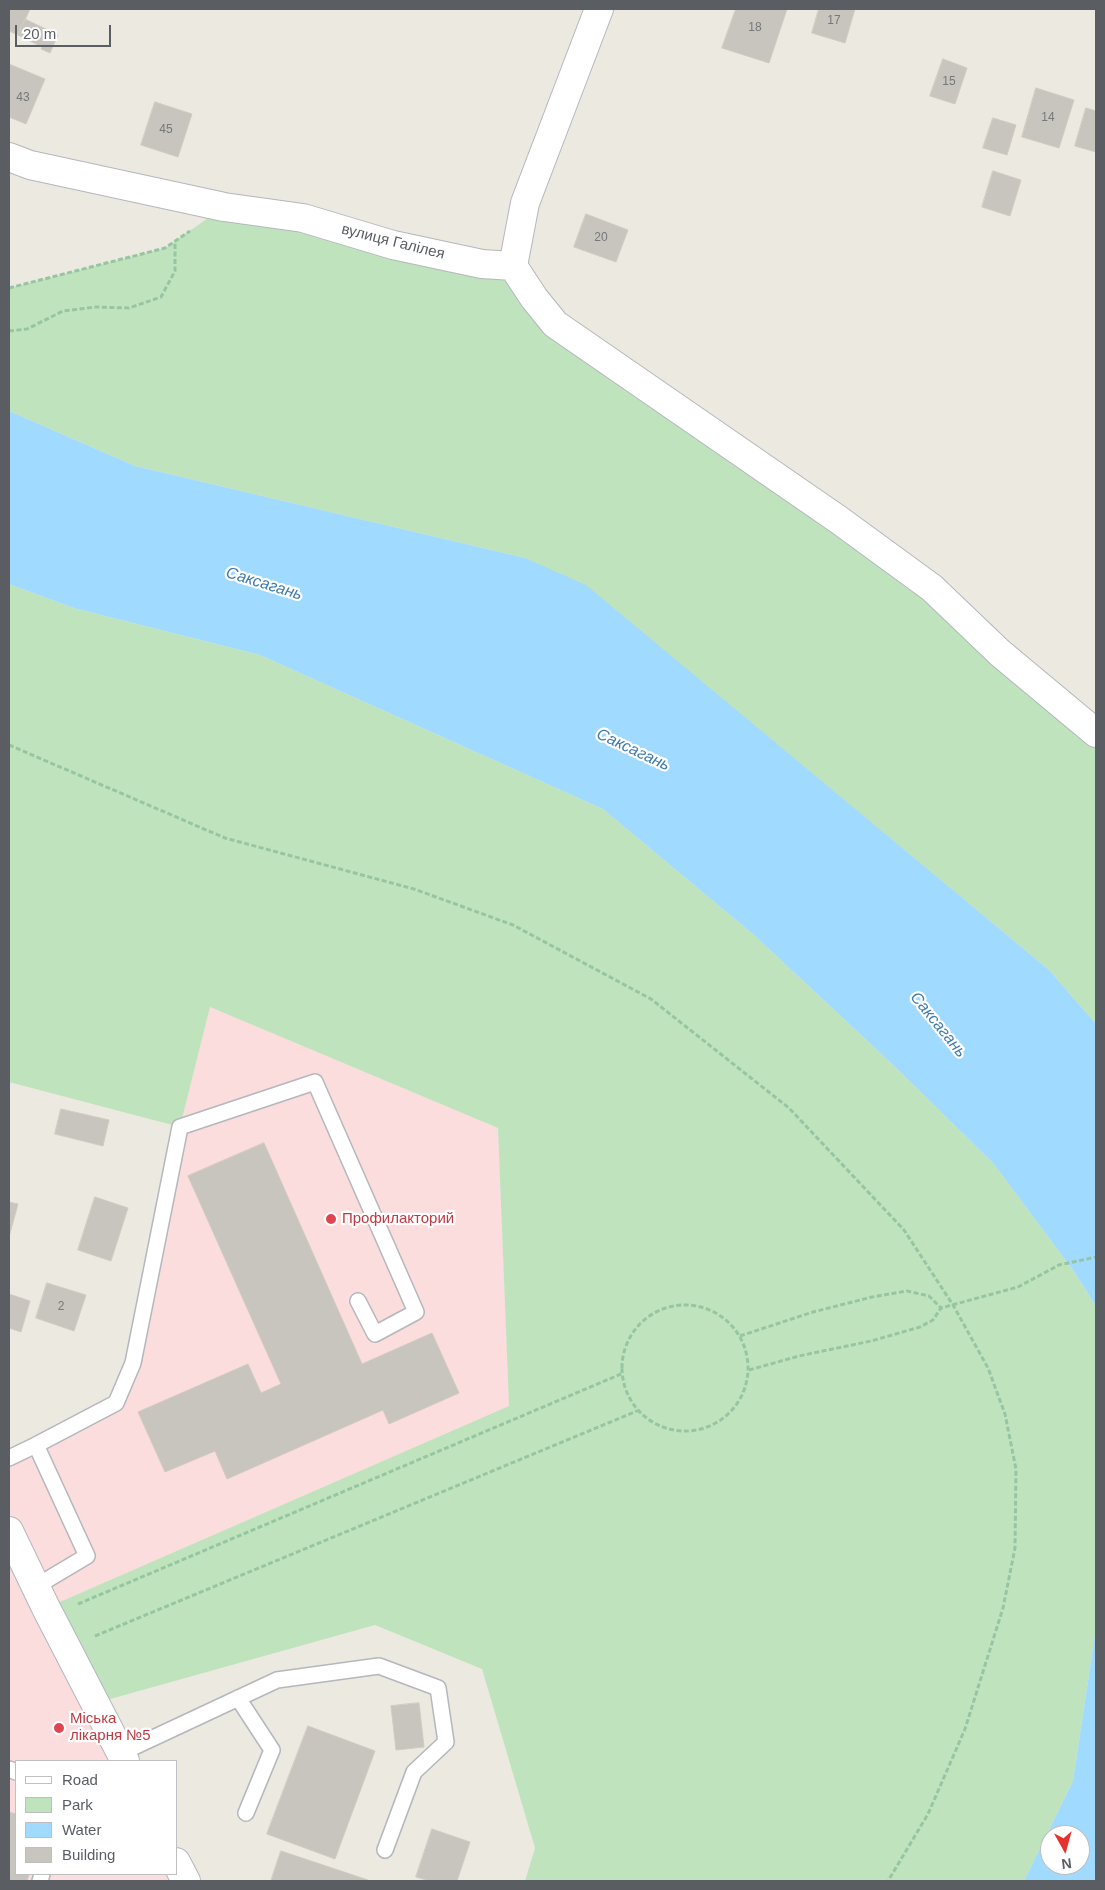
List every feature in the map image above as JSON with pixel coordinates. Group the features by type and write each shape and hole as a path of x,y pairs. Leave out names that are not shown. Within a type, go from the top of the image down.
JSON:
{"street":[{"path":"599,9 525,203 513,266 534,298 555,324 840,520 932,588 1000,653 1096,733"},
{"name":"вулиця Галілея","path":"9,157 30,165 224,207 303,218 393,245 482,264 513,266"},
{"path":"9,1531 44,1604 123,1757"},
{"path":"178,1866 186,1881"}],"lane":[{"path":"9,1458 116,1403 133,1363 180,1127 315,1082 416,1312 376,1334 358,1301"},
{"path":"36,1445 87,1556 44,1604"},
{"path":"123,1757 276,1680 379,1666 438,1688 446,1742 414,1772 385,1850"},
{"path":"238,1698 272,1750 246,1813"}],"path":[{"path":"9,330 27,329 63,311 96,307 129,308 160,297 175,271 175,242"},
{"path":"9,288 165,248"},
{"path":"9,745 225,838 414,889 513,925 651,999 789,1108 904,1230 953,1305 988,1368 1005,1414 1016,1469 1014,1548 1003,1608 966,1729 928,1814 888,1881"},
{"path":"749,1370 799,1356 871,1341 920,1327 933,1320 941,1308 1018,1287 1059,1265 1096,1257"},
{"path":"740,1336 814,1312 872,1297 907,1291 929,1296 941,1308"},
{"path":"677,1304 702,1306 724,1317 740,1336 747,1352 749,1370 744,1391 733,1410 716,1423 696,1430 675,1431 654,1424 637,1411 629,1400 621,1374 623,1349 635,1328 654,1312 677,1304"},
{"path":"44,1604 621,1374"},
{"path":"67,1648 637,1411"}],"shaded area":[{"name":"Профилакторий","path":"210,1007 498,1128 509,1406 46,1608 124,1760 15,1760 15,1875 177,1875 186,1881 9,1881 9,1458 116,1403 133,1363 180,1127"}],"green space":[{"path":"224,207 482,264 534,298 721,437 1096,733 1096,1024 1049,970 775,743 525,558 135,466 9,411 9,288 165,248"},
{"path":"9,584 74,608 260,655 603,809 754,935 890,1062 993,1163 1073,1270 1096,1306 1096,1628 1073,1781 1051,1825 1040,1825 1040,1848 1024,1881 525,1881 535,1848 482,1669 375,1625 96,1703 46,1608 509,1406 498,1128 210,1007 180,1127 9,1082"}],"water":[{"name":"Саксагань","path":"9,411 135,466 525,558 586,585 1049,970 1096,1024 1096,1306 1073,1270 993,1163 890,1062 754,935 603,809 260,655 74,608 9,584"},
{"path":"1096,1628 1096,1881 1024,1881 1040,1848 1040,1875 1090,1875 1090,1825 1051,1825 1073,1781"}],"building":[{"path":"9,9 30,9 18,35 9,31"},
{"path":"736,9 787,9 769,63 722,48"},
{"path":"819,9 855,9 845,43 812,33"},
{"path":"25,19 58,35 50,53 18,35"},
{"path":"943,59 967,68 955,104 930,96"},
{"path":"9,64 45,79 26,124 9,117"},
{"path":"1036,88 1074,100 1059,148 1022,137"},
{"path":"155,102 192,114 178,157 141,145"},
{"path":"1086,108 1096,111 1096,152 1075,146"},
{"path":"993,118 1016,125 1007,155 983,148"},
{"path":"993,171 1021,180 1010,216 982,207"},
{"path":"586,214 628,230 616,262 574,247"},
{"path":"61,1109 109,1120 103,1146 55,1134"},
{"path":"264,1143 362,1364 432,1333 459,1393 389,1424 383,1410 227,1479 215,1451 165,1472 138,1412 248,1364 261,1393 281,1384 188,1176"},
{"path":"95,1197 128,1208 111,1261 78,1250"},
{"path":"9,1202 18,1204 9,1237"},
{"path":"47,1283 86,1295 74,1331 36,1318"},
{"path":"9,1294 30,1301 21,1332 9,1328"},
{"path":"419,1703 424,1747 396,1750 391,1706"},
{"path":"308,1726 375,1751 335,1859 267,1834"},
{"path":"9,1812 15,1814 15,1875 29,1875 27,1881 9,1881"},
{"path":"432,1829 470,1842 457,1881 430,1881 416,1877"},
{"path":"281,1851 368,1880 368,1881 271,1881"}],"place":[{"name":"Профилакторий","path":"331,1219"},
{"name":"Міська лікарня №5","path":"59,1728"}]}
